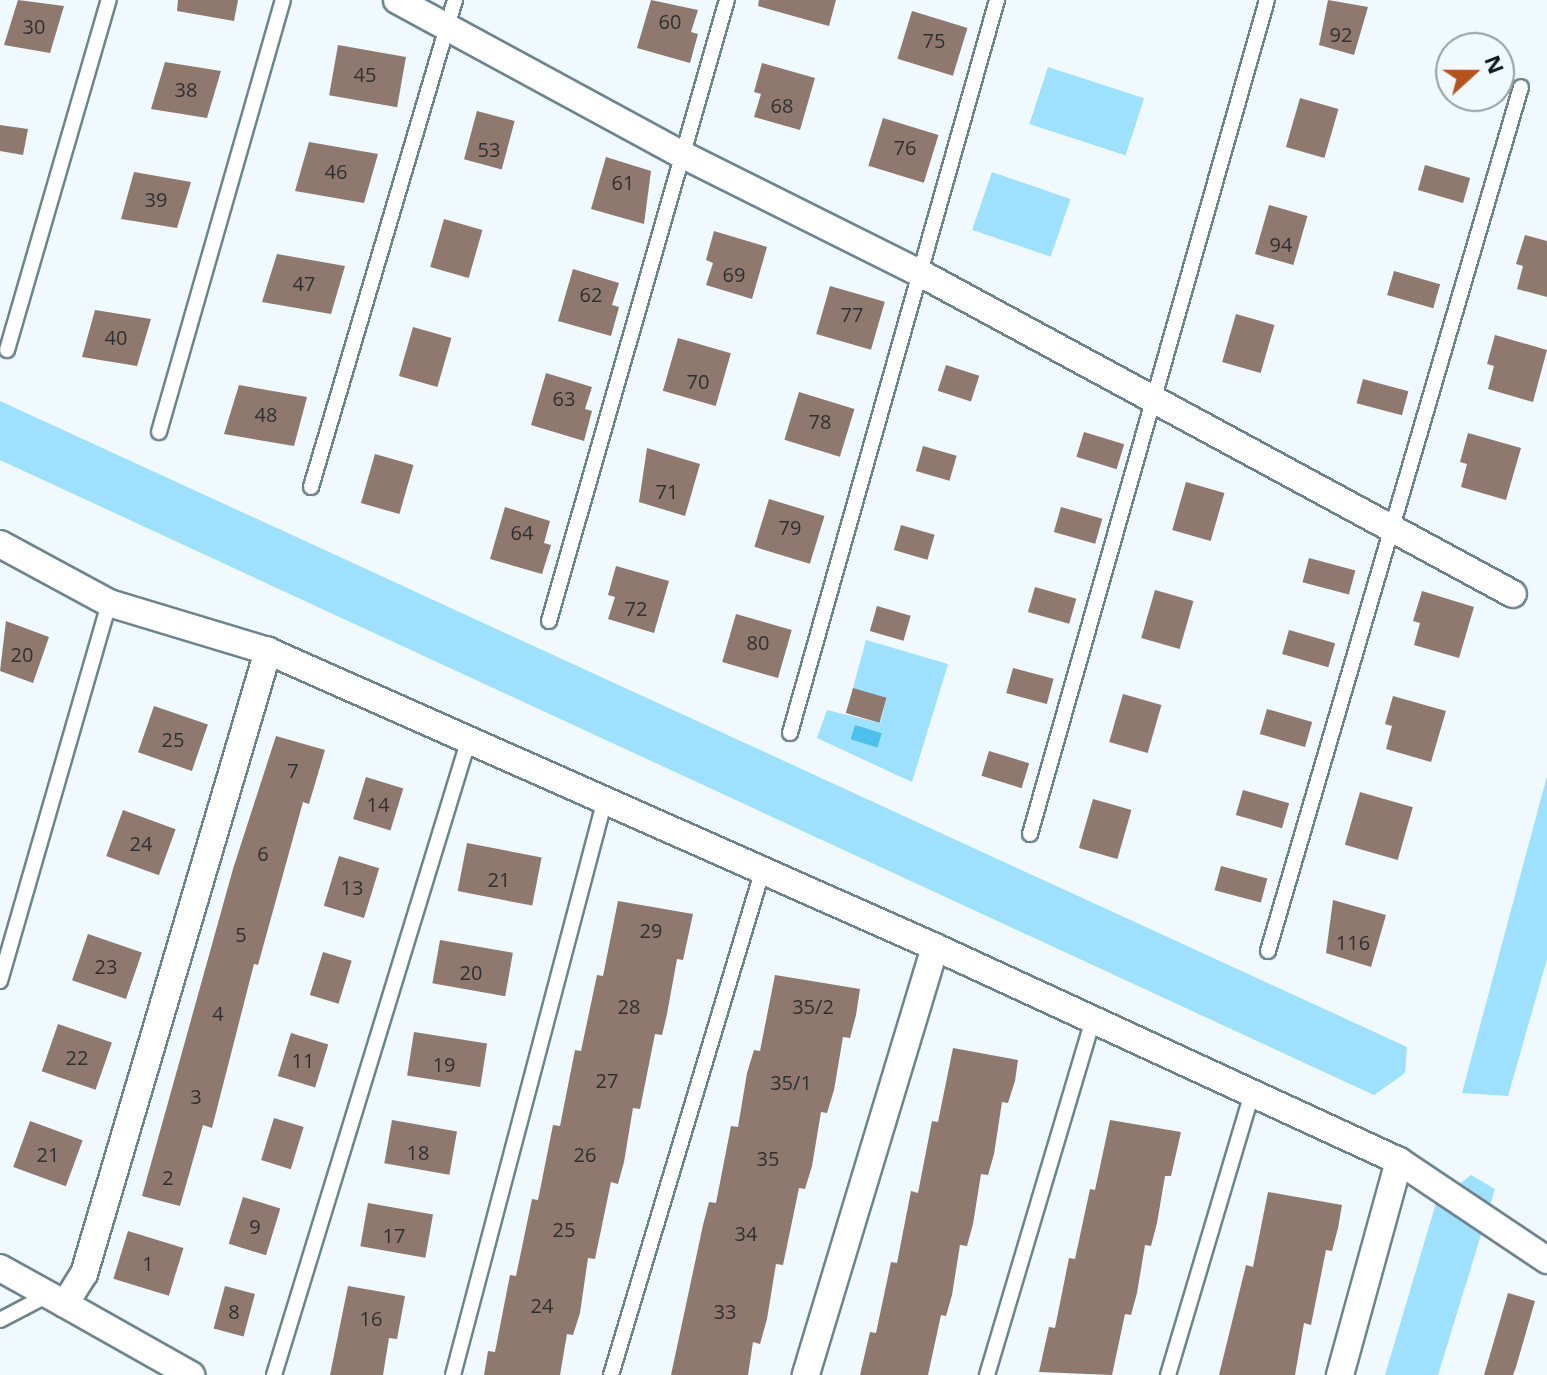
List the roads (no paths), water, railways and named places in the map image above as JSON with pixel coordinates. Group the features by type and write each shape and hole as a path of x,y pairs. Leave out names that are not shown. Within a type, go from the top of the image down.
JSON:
{"street":[{"path":"397,0 683,155 920,273 1513,594"},
{"path":"0,544 109,603 268,651 604,803 763,869 1399,1161 1547,1260"},
{"path":"56,1299 84,1274 96,1241 268,651"},
{"path":"806,1375 935,947"},
{"path":"1340,1375 1399,1161"},
{"path":"0,1268 191,1375"}],"lane":[{"path":"7,350 109,0"},
{"path":"159,432 283,0"},
{"path":"311,487 455,0"},
{"path":"549,621 727,0"},
{"path":"790,733 997,0"},
{"path":"1030,834 1267,0"},
{"path":"1268,951 1521,87"},
{"path":"0,981 109,603"},
{"path":"274,1375 468,742"},
{"path":"453,1375 604,803"},
{"path":"611,1375 763,869"},
{"path":"987,1375 1092,1022"},
{"path":"1168,1375 1252,1093"},
{"path":"0,1320 56,1299"}]}
